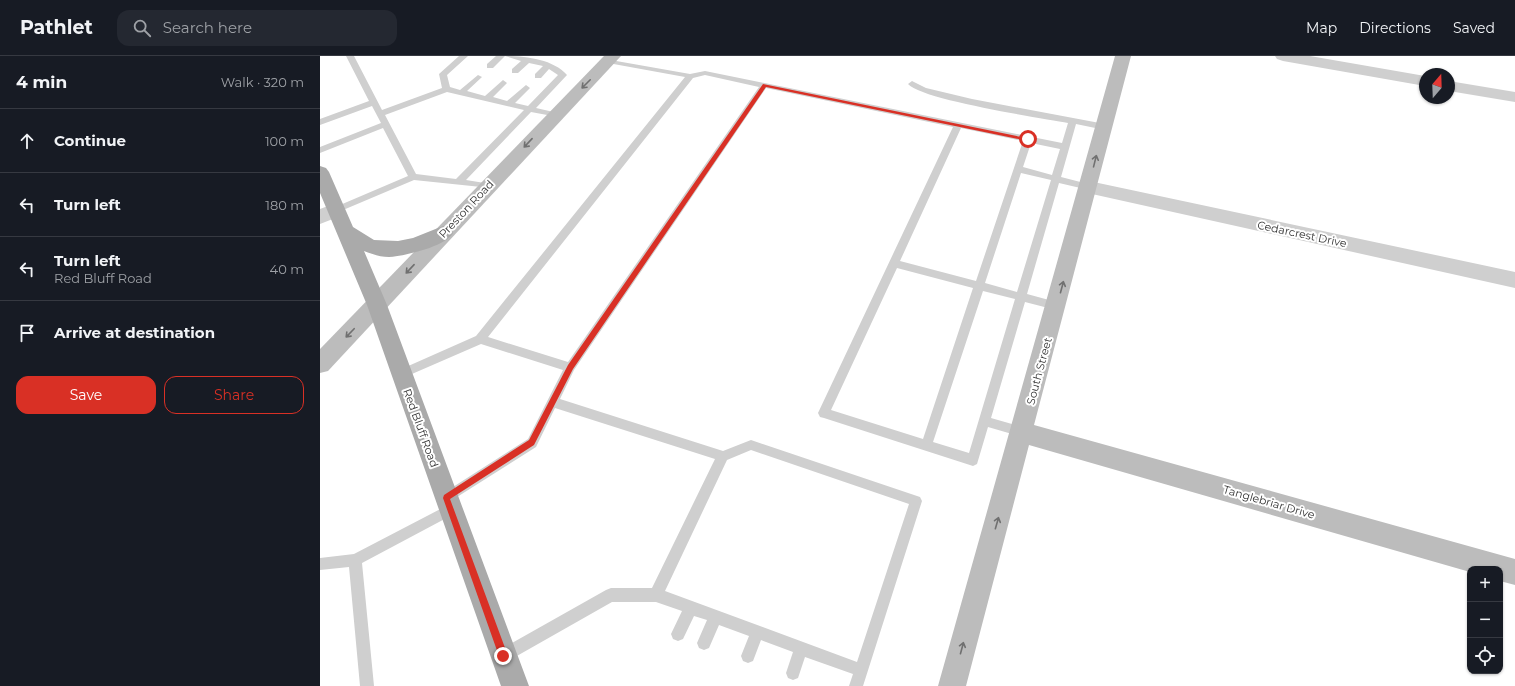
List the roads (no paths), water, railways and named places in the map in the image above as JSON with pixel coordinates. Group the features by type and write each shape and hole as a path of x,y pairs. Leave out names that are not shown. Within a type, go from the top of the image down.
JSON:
{"main road":[{"name":"South Street","path":"952,686 1089,187 1123,56"},
{"name":"Preston Road","path":"320,364 554,115 611,58"},
{"name":"Red Bluff Road","path":"320,172 328,214 346,232 377,305 515,686"},
{"path":"346,232 371,247 394,249 419,245 443,233"},
{"name":"Tanglebriar Drive","path":"1022,432 1515,572"}],"street":[{"path":"1284,56 1419,80"},
{"path":"1455,87 1515,97"},
{"name":"Cedarcrest Drive","path":"1089,187 1515,280"}],"lane":[{"path":"350,56 413,177"},
{"path":"446,89 443,74 464,56"},
{"path":"490,66 501,56"},
{"path":"458,182 563,75 550,65 509,56"},
{"path":"611,58 690,76 705,73 1065,147"},
{"path":"515,71 527,60"},
{"path":"538,76 550,65"},
{"path":"401,374 480,339 690,76"},
{"path":"461,93 478,77"},
{"path":"486,99 503,83"},
{"path":"912,84 923,90 972,102 1105,127"},
{"path":"320,564 355,560 448,504 532,443 570,367 764,85"},
{"path":"509,104 526,88"},
{"path":"381,114 446,89 554,115"},
{"path":"320,122 374,102"},
{"path":"958,124 824,414 973,460 1073,121"},
{"path":"320,150 386,124"},
{"path":"926,446 1028,139"},
{"path":"1018,169 1089,187"},
{"path":"328,214 413,177 488,186"},
{"path":"893,263 1056,306"},
{"path":"480,339 570,367"},
{"path":"552,402 723,456 751,445 916,501 856,686"},
{"path":"984,421 1022,432"},
{"path":"656,595 723,456"},
{"path":"355,560 367,686"},
{"path":"503,656 611,595 656,595 861,670"},
{"path":"678,634 691,608"},
{"path":"704,643 715,617"},
{"path":"748,656 757,632"},
{"path":"793,673 801,648"}]}
